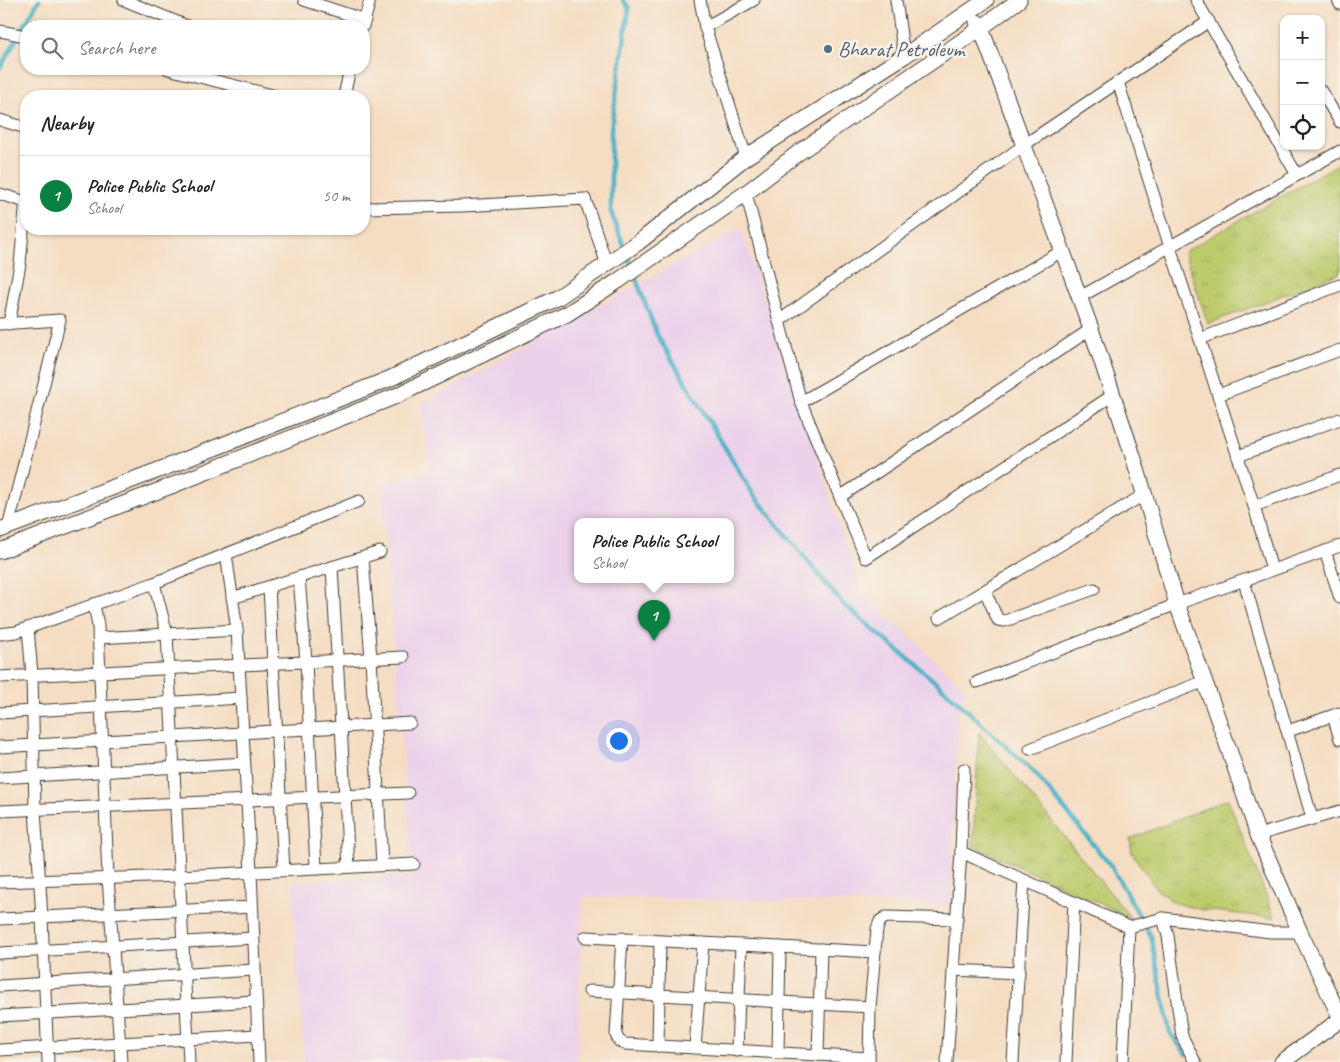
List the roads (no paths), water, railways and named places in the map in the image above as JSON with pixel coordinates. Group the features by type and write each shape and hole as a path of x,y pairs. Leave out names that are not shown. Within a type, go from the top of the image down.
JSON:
{"main road":[{"path":"4,529 389,379 557,298 607,266 746,157 904,56 986,0"},
{"path":"0,551 171,486 396,396 566,314 618,281 746,193 798,153 1019,0"},
{"path":"971,11 981,28 1080,297 1145,494 1177,604 1258,835 1340,1018 1282,1062"}],"street":[{"path":"124,0 138,3 174,20"},
{"path":"304,0 356,20"},
{"path":"365,20 370,0"},
{"path":"700,0 705,28 746,157"},
{"path":"705,28 754,0"},
{"path":"896,0 904,56"},
{"path":"1196,0 1297,175"},
{"path":"1338,0 1340,4"},
{"path":"778,321 1024,144 1209,21"},
{"path":"2,31 20,35"},
{"path":"205,75 256,90"},
{"path":"345,90 346,75"},
{"path":"1118,82 1254,506 1272,570"},
{"path":"1325,98 1340,122"},
{"path":"0,120 20,126"},
{"path":"1080,297 1340,151"},
{"path":"746,193 778,321 802,402 866,558 1113,395"},
{"path":"0,194 20,199"},
{"path":"370,208 462,206 585,199 607,266"},
{"path":"4,529 60,320 4,324 20,264 23,235"},
{"path":"802,402 1062,251"},
{"path":"1200,339 1340,284"},
{"path":"840,497 1091,329"},
{"path":"1218,395 1340,350"},
{"path":"1238,456 1340,418"},
{"path":"1254,506 1340,475"},
{"path":"940,618 1145,494"},
{"path":"0,634 16,632 154,583 359,501"},
{"path":"977,682 1177,604 1340,546"},
{"path":"1325,551 1340,598"},
{"path":"232,598 380,552"},
{"path":"226,554 237,630 251,872 259,1062"},
{"path":"363,558 371,658 382,865"},
{"path":"332,567 339,660 349,867"},
{"path":"299,578 306,661 316,869"},
{"path":"1244,581 1312,818"},
{"path":"154,583 167,634 189,1062"},
{"path":"269,587 284,870"},
{"path":"985,590 998,620 1005,621 1094,589"},
{"path":"94,604 97,616 108,878 121,1062"},
{"path":"28,628 32,675 35,810 44,950 48,1062"},
{"path":"98,638 237,630"},
{"path":"0,677 403,657"},
{"path":"1030,749 1205,681"},
{"path":"0,713 241,698"},
{"path":"1288,731 1336,714 1340,739"},
{"path":"0,747 410,723"},
{"path":"0,778 244,763"},
{"path":"947,1062 961,852 964,769"},
{"path":"0,811 408,793"},
{"path":"1258,835 1340,810"},
{"path":"961,852 1074,902 1138,924 1163,918 1270,932 1300,932"},
{"path":"0,882 179,876 414,864"},
{"path":"1013,1062 1024,880"},
{"path":"1066,1062 1074,902"},
{"path":"0,919 252,907"},
{"path":"622,938 616,1035 619,1041 625,1044 818,1055 869,1060 870,1007 877,929 880,921 886,917 957,919"},
{"path":"1163,918 1168,936 1182,1036 1195,1062"},
{"path":"1123,1062 1138,924"},
{"path":"585,937 875,952"},
{"path":"0,953 253,938"},
{"path":"658,1046 660,941"},
{"path":"695,1048 703,943"},
{"path":"737,1051 741,945"},
{"path":"778,1053 780,947"},
{"path":"818,1055 821,949"},
{"path":"0,986 254,970"},
{"path":"954,970 1019,973"},
{"path":"589,991 870,1007"},
{"path":"0,1016 255,1001"},
{"path":"0,1050 257,1035"}],"waterway":[{"path":"28,20 39,0"},
{"path":"623,0 629,8 611,129 611,212 657,335 753,494 842,603 945,690 1035,773 1111,866 1151,936 1170,1033 1186,1054"},
{"path":"0,68 20,33"}],"place":[{"name":"Bharat Petroleum","path":"828,49"},
{"name":"Police Public School","path":"654,641"}]}
